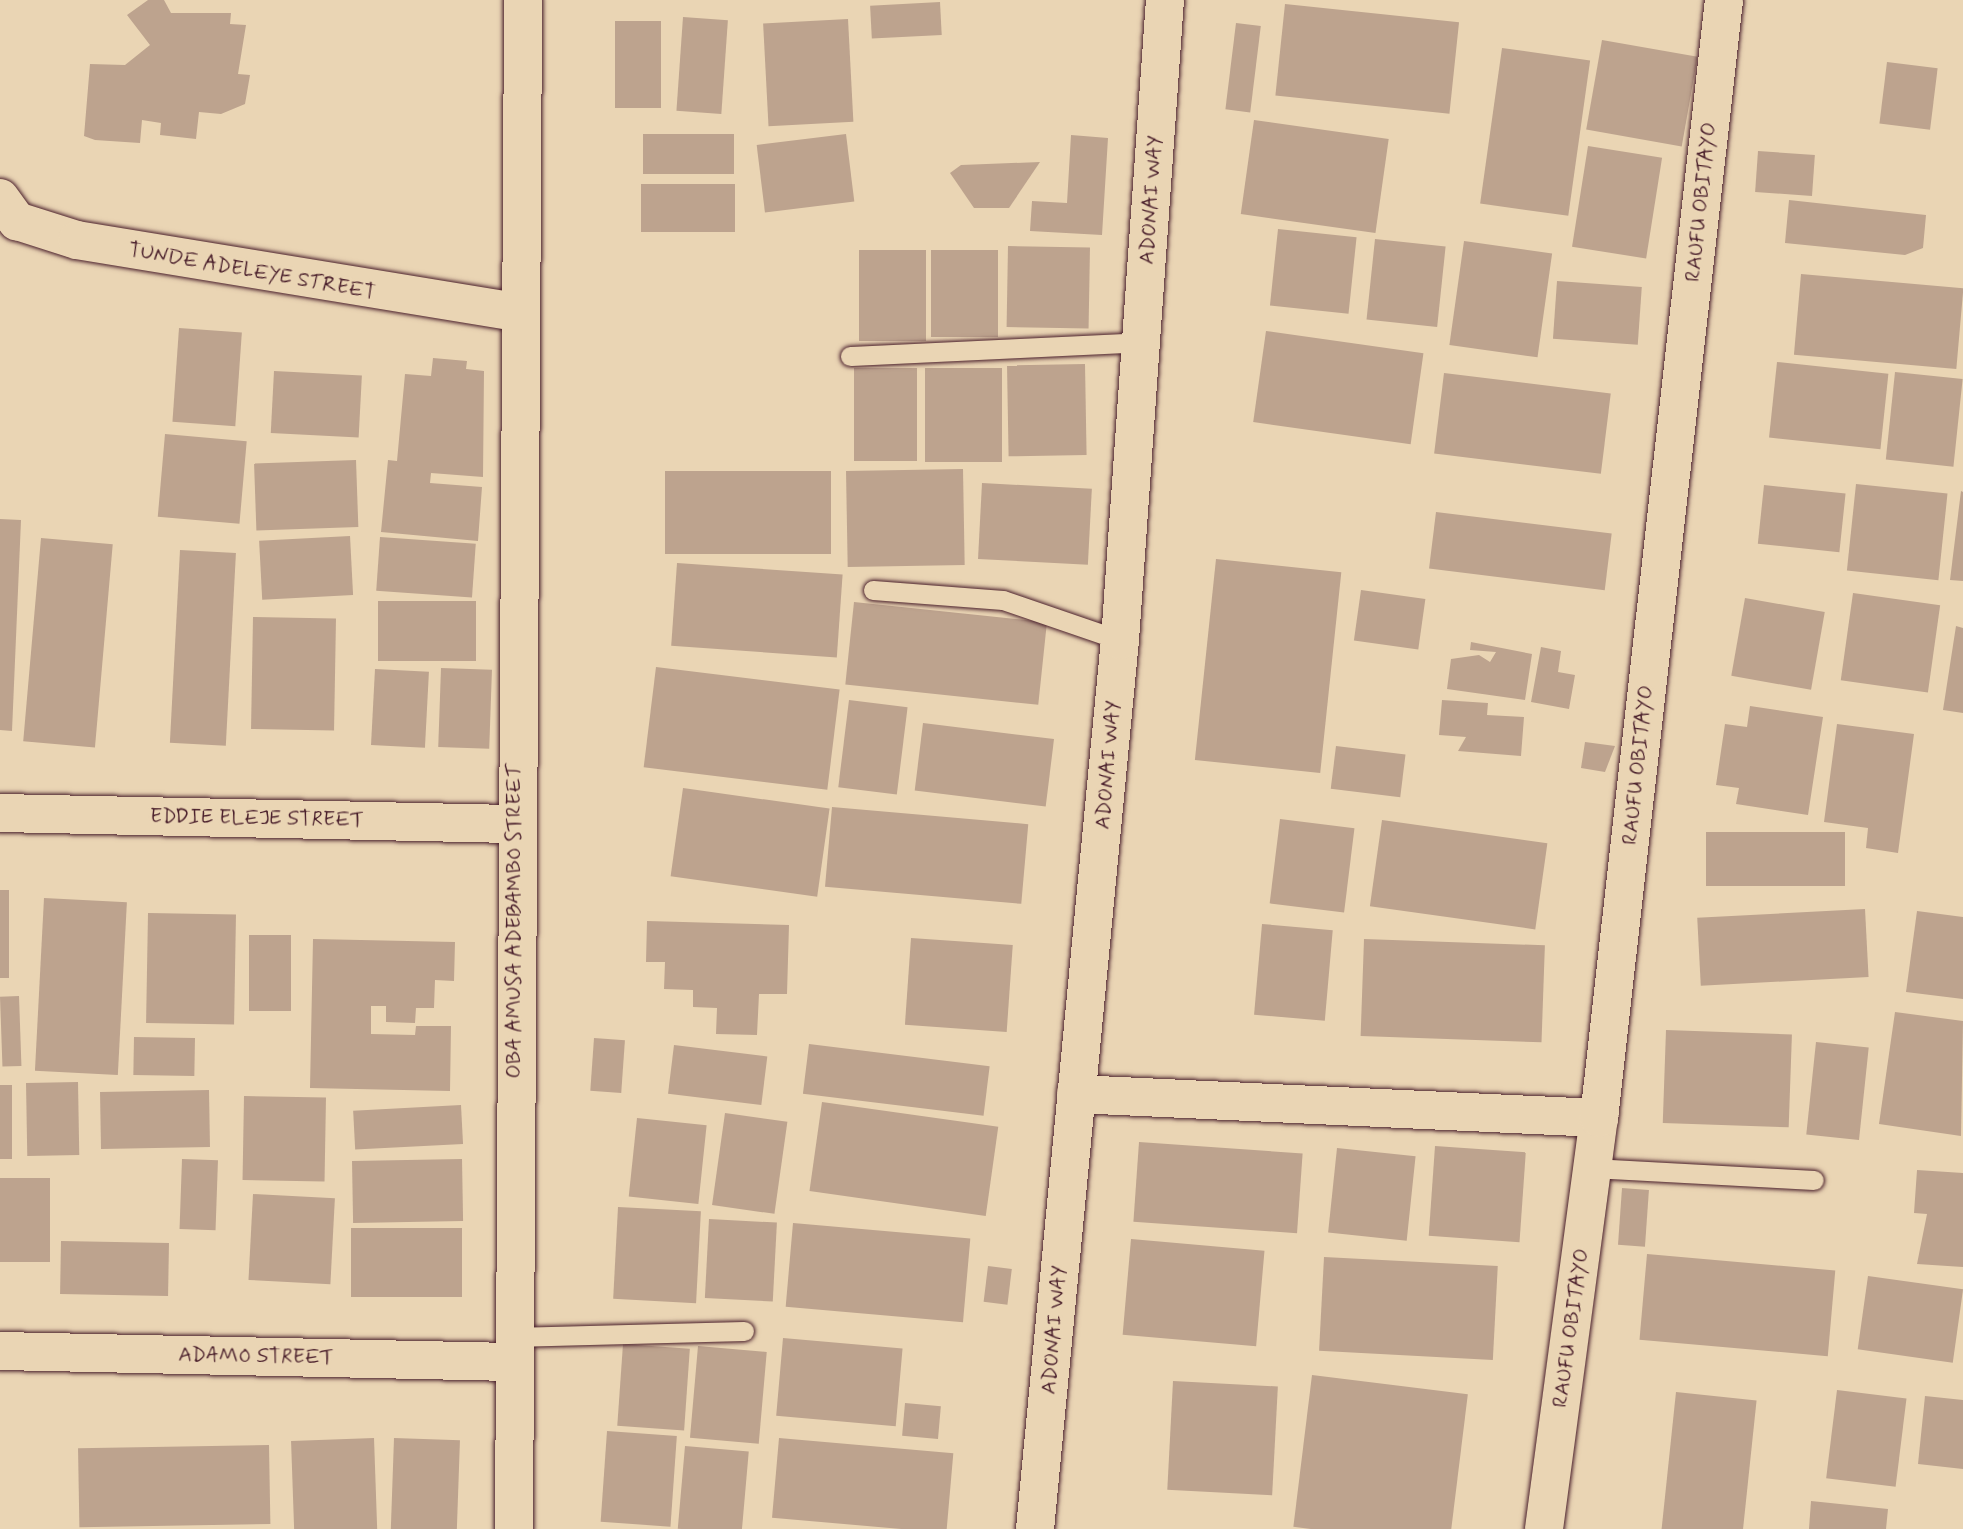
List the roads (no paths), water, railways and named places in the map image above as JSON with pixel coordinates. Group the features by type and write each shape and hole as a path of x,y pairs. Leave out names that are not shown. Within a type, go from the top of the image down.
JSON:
{"street":[{"name":"OBA AMUSA ADEBAMBO STREET","path":"514,1529 512,1349 517,312 523,0"},
{"name":"ADONAI WAY","path":"1035,1529 1120,640 1165,0"},
{"name":"RAUFU OBITAYO","path":"1544,1529 1599,1118 1724,0"},
{"name":"TUNDE ADELEYE STREET","path":"6,216 77,240 517,312"},
{"name":"EDDIE ELEJE STREET","path":"0,813 514,824"},
{"path":"1076,1094 1599,1118"},
{"name":"ADAMO STREET","path":"0,1351 512,1349"}],"lane":[{"path":"850,356 1142,342"},
{"path":"873,590 1003,600 1120,640"},
{"path":"1592,1168 1814,1180"},
{"path":"512,1349 744,1331"}]}
